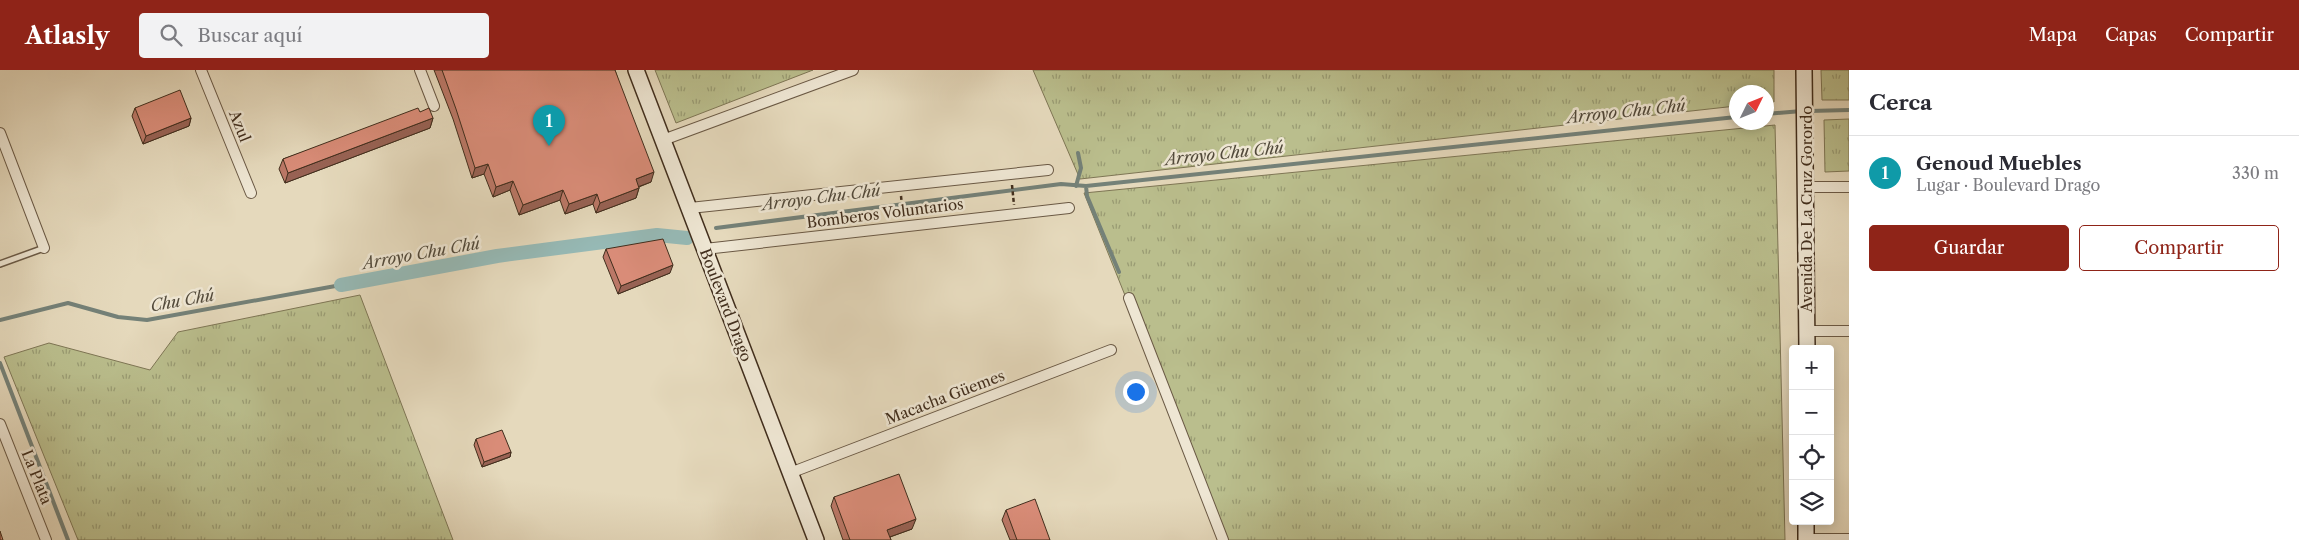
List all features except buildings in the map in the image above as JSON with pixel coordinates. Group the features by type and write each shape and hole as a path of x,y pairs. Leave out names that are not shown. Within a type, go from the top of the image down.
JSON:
{"main road":[{"name":"Boulevard Drago","path":"636,70 816,540"},
{"name":"Avenida De La Cruz Gorordo","path":"1804,70 1807,345"},
{"path":"1806,525 1806,540"}],"street":[{"name":"Azul","path":"201,70 250,193"},
{"path":"420,70 434,106"},
{"path":"663,140 853,70"},
{"path":"0,133 44,248"},
{"name":"Bomberos Voluntarios","path":"692,214 1048,170"},
{"path":"1805,187 1849,187"},
{"name":"Bomberos Voluntarios","path":"704,247 1069,208"},
{"path":"1129,298 1223,540"},
{"path":"1807,331 1849,331"},
{"name":"Macacha Güemes","path":"790,473 1110,350"},
{"name":"La Plata","path":"0,424 46,540"},
{"path":"1806,540 1849,539"}],"lane":[{"path":"0,264 44,248"}],"path":[{"path":"1012,182 1014,200"},
{"path":"900,194 903,212"}],"green space":[{"path":"655,70 813,70 676,123"},
{"path":"1033,70 1774,70 1774,85 1729,85 1729,107 1080,179"},
{"path":"1821,70 1849,70 1849,100 1822,100"},
{"path":"1849,119 1849,171 1825,172 1824,120"},
{"path":"1774,125 1785,540 1223,540 1084,193 1729,130 1774,130"},
{"path":"360,295 453,540 78,540 4,357 49,343 150,370 178,332"}],"waterway":[{"name":"Arroyo Chu Chú","path":"1809,111 1849,110"},
{"name":"Arroyo Chu Chú","path":"1774,113 1802,111"},
{"name":"Arroyo Chu Chú","path":"716,228 1061,184 1086,186 1729,118"},
{"path":"1076,186 1081,168 1078,153"},
{"path":"1086,186 1087,196 1119,272"},
{"name":"Arroyo Chu Chú","path":"341,285 497,256 657,235 687,238"},
{"name":"Chu Chú","path":"0,320 68,303 118,317 147,320 341,285"},
{"path":"0,363 68,540"}],"place":[{"name":"Genoud Muebles","path":"549,146"}]}
